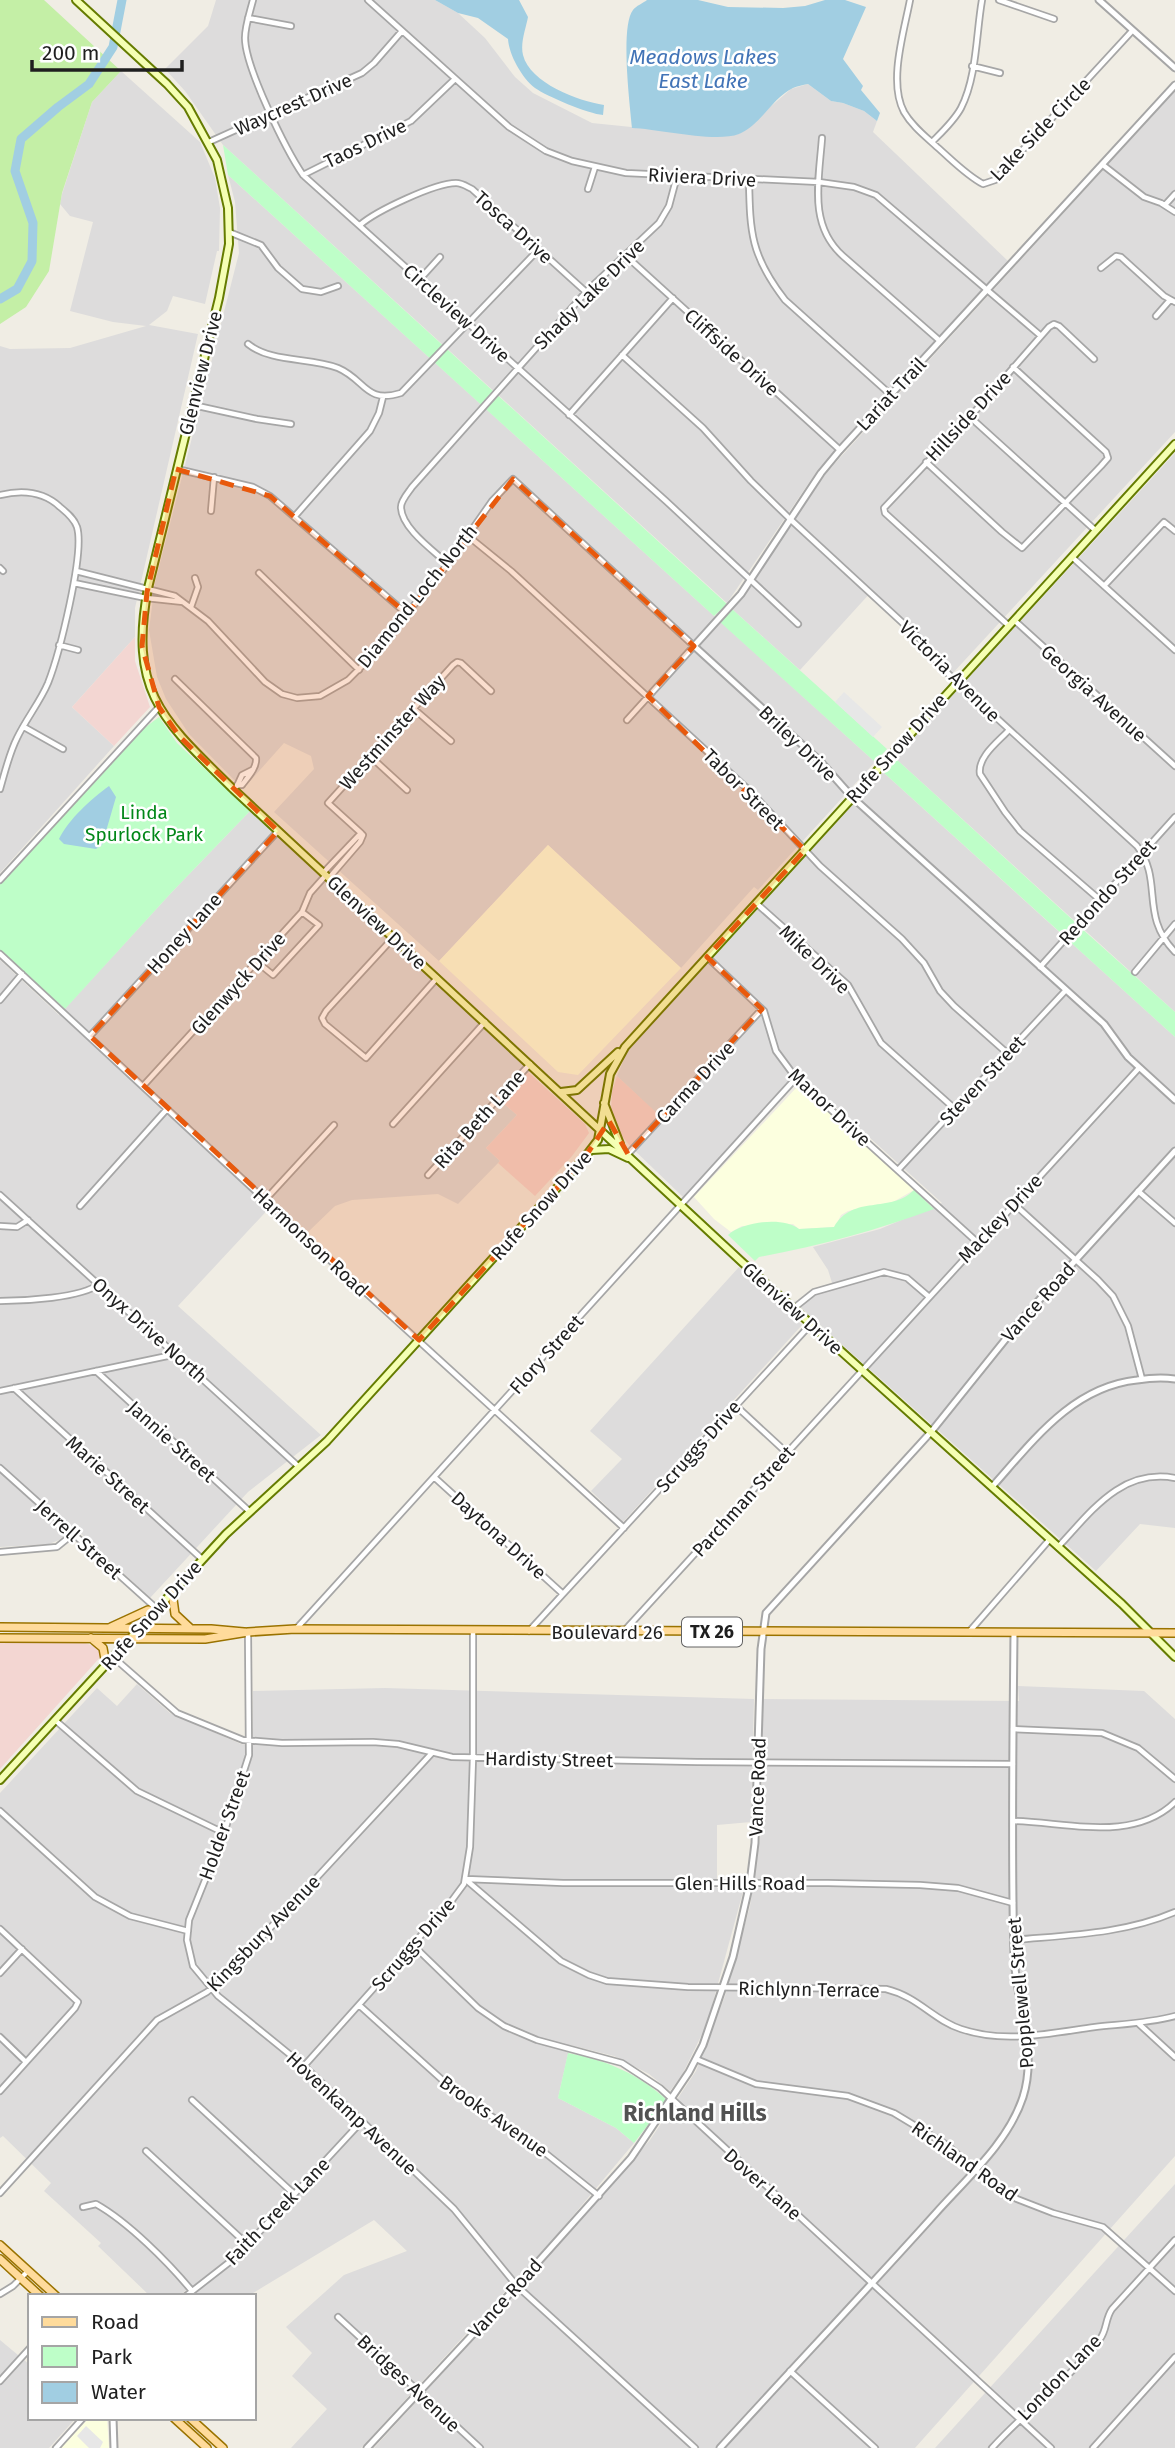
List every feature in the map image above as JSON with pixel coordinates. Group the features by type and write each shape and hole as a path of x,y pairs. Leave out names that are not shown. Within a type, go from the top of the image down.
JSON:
{"main road":[{"name":"Glenview Drive","path":"76,0 188,107 209,142 224,184 229,232 219,298 176,469 141,629 146,677 159,707 179,736 278,831 793,1308 1050,1539 1175,1657"},
{"name":"Rufe Snow Drive","path":"0,1780 202,1559 249,1511 327,1441 590,1151 598,1140 601,1129 610,1074 625,1046 1175,444"},
{"path":"561,1092 577,1090 625,1046"},
{"path":"604,1104 622,1149"},
{"path":"590,1151 609,1149 639,1164"},
{"path":"172,1592 175,1614 190,1629"},
{"path":"111,1627 148,1610 156,1610"},
{"path":"2,1627 2,1638"},
{"name":"Boulevard 26","path":"2,1627 111,1627 248,1632"},
{"name":"Boulevard 26","path":"2,1638 205,1639 248,1632 295,1629 1175,1633"},
{"path":"91,1638 103,1648 106,1665"},
{"path":"0,2245 54,2294"},
{"path":"0,2259 38,2294"},
{"path":"176,2420 207,2448"},
{"path":"192,2420 223,2448"}],"street":[{"name":"Circleview Drive","path":"253,0 245,36 246,50 286,148 303,175 798,624"},
{"name":"Riviera Drive","path":"368,0 523,138 546,151 595,167 626,173 819,182 854,187 876,195 1041,336"},
{"name":"Lake Side Circle","path":"910,0 898,67 898,96 909,119 932,142 983,184 990,183 1132,31"},
{"path":"932,142 960,111 972,66 982,0"},
{"path":"999,0 1054,19"},
{"path":"1099,0 1175,68"},
{"path":"248,18 291,26"},
{"name":"Waycrest Drive","path":"209,142 362,73 374,64 402,30"},
{"path":"972,66 1000,72"},
{"name":"Taos Drive","path":"303,175 411,121 455,79"},
{"name":"Lariat Trail","path":"627,720 741,594 790,519 840,450 1175,85"},
{"path":"822,138 818,210 820,223 832,247 940,341"},
{"path":"1103,165 1143,197 1175,212"},
{"path":"588,189 595,167"},
{"name":"Shady Lake Drive","path":"448,564 413,531 405,519 402,502 412,487 517,367 586,292 648,235 666,212 677,176"},
{"path":"748,180 752,242 770,279 785,300 891,395"},
{"name":"Tosca Drive","path":"360,225 390,206 435,188 461,183 472,189 586,292"},
{"path":"1165,205 1175,194"},
{"path":"229,232 261,245 278,268 302,289 321,292 338,286"},
{"path":"248,344 260,352 341,369 364,387 383,397 406,390 539,249"},
{"name":"Cliffside Drive","path":"625,255 840,450"},
{"path":"1101,268 1116,256 1121,257 1172,301 1156,316"},
{"path":"420,279 440,257"},
{"path":"569,415 673,298"},
{"name":"Hillside Drive","path":"1008,625 883,510 1054,324 1094,359"},
{"name":"Victoria Avenue","path":"622,355 703,428 790,519 918,637 956,682 1142,853"},
{"path":"926,462 1022,548 1066,504 1108,458 1106,452 1013,367"},
{"path":"295,516 370,431 379,414 383,397"},
{"path":"192,405 291,424"},
{"path":"970,417 1095,530"},
{"path":"176,469 259,489 295,516 407,614"},
{"path":"211,512 214,477"},
{"name":"Briley Drive","path":"509,480 513,479 820,761 852,797 1104,1024 1139,1068 1175,1100"},
{"name":"Diamond Loch North","path":"76,571 175,596 208,621 265,682 282,694 296,698 320,696 336,689 359,670 448,564 509,480"},
{"path":"0,495 13,492 36,494 55,502 78,528 79,553 48,684 14,744 0,789"},
{"path":"1104,586 1164,522 1175,531"},
{"name":"Tabor Street","path":"468,536 751,792 805,850 902,939 924,963 940,991 1007,1054"},
{"path":"1071,556 1175,650"},
{"path":"259,573 359,670"},
{"path":"191,607 198,587 195,578"},
{"name":"Diamond Loch North","path":"74,583 146,598 183,602"},
{"name":"Georgia Avenue","path":"1013,619 1175,766"},
{"path":"59,645 78,650"},
{"name":"Westminster Way","path":"361,833 328,803 457,662 491,691"},
{"path":"175,679 256,758 256,766 242,775 235,787"},
{"path":"1,876 159,707"},
{"path":"414,709 451,741"},
{"path":"24,727 63,749"},
{"path":"1009,730 983,759 979,767 980,774 1004,812 1020,831 1100,900"},
{"path":"371,757 407,790"},
{"name":"Redondo Street","path":"1040,967 1175,817"},
{"name":"Honey Lane","path":"90,1036 278,831"},
{"name":"Glenwyck Drive","path":"143,1086 302,912 310,893 361,833"},
{"path":"1142,853 1148,864 1156,924 1175,952"},
{"name":"Mike Drive","path":"756,903 848,985 881,1043 955,1109"},
{"path":"257,962 273,975 318,925 302,912"},
{"path":"1135,972 1175,924"},
{"path":"393,937 322,1018 325,1024 366,1058 437,978"},
{"name":"Harmonson Road","path":"0,954 624,1528"},
{"name":"Manor Drive","path":"707,957 762,1009 776,1051 796,1078 977,1242"},
{"path":"0,1000 22,974"},
{"name":"Steven Street","path":"898,1170 1066,990"},
{"name":"Carma Drive","path":"628,1154 762,1009"},
{"path":"393,1124 485,1022"},
{"name":"Rita Beth Lane","path":"428,1175 530,1064"},
{"name":"Mackey Drive","path":"862,1370 1139,1068"},
{"name":"Flory Street","path":"295,1629 796,1078"},
{"path":"80,1206 167,1109"},
{"path":"265,1200 334,1125"},
{"name":"Vance Road","path":"367,2448 631,2158 671,2099 709,2031 739,1934 750,1883 755,1843 764,1618 931,1432 999,1345 1175,1151"},
{"path":"1138,1191 1175,1223"},
{"name":"Onyx Drive North","path":"0,1195 299,1467"},
{"path":"1013,1203 1107,1289 1119,1307 1137,1353 1142,1379"},
{"path":"0,1226 17,1227 28,1220"},
{"path":"793,1308 814,1292 884,1272 907,1278 928,1296"},
{"path":"0,1301 27,1301 84,1291 99,1284"},
{"name":"Scruggs Drive","path":"528,1631 811,1324"},
{"path":"0,1391 177,1354"},
{"name":"Parchman Street","path":"623,1632 862,1370"},
{"name":"Jannie Street","path":"96,1371 249,1511"},
{"path":"992,1487 1070,1405 1112,1385 1142,1379 1175,1379"},
{"name":"Marie Street","path":"14,1388 202,1559"},
{"path":"735,1405 787,1453"},
{"name":"Jerrell Street","path":"0,1468 156,1610"},
{"path":"1058,1547 1120,1486 1152,1476 1175,1478"},
{"name":"Daytona Drive","path":"434,1477 563,1594"},
{"path":"0,1552 57,1547 73,1534"},
{"path":"968,1632 1050,1539"},
{"name":"Scruggs Drive","path":"304,2066 450,1903 466,1879 470,1847 473,1758 473,1631"},
{"name":"Holder Street","path":"188,1930 189,1920 224,1833 249,1755 248,1632"},
{"name":"Popplewell Street","path":"720,2448 975,2169 1003,2136 1020,2106 1029,2066 1016,1980 1014,1940 1014,1633"},
{"name":"Hardisty Street","path":"113,1657 177,1713 243,1740 282,1743 373,1742 398,1744 452,1757 473,1758 1013,1764"},
{"path":"55,1720 137,1791 224,1833"},
{"path":"1013,1729 1102,1733 1138,1748 1175,1779"},
{"name":"Kingsbury Avenue","path":"0,2193 157,2020 211,1989 432,1753"},
{"path":"1013,1821 1123,1827 1157,1816 1175,1802"},
{"path":"0,1811 95,1898 130,1916 188,1930"},
{"name":"Glen Hills Road","path":"466,1879 564,1883 920,1885 973,1891 1013,1903"},
{"name":"Richlynn Terrace","path":"466,1879 561,1961 589,1976 628,1984 886,1989 914,2000 961,2029 983,2035 1025,2036 1175,2016"},
{"path":"1014,1940 1120,1929 1147,1923 1175,1912"},
{"path":"0,1929 78,2002 0,2091"},
{"name":"Hovenkamp Avenue","path":"188,1930 193,1966 211,1989 304,2066 362,2121 454,2209 517,2286 695,2448"},
{"name":"Dover Lane","path":"412,1945 478,2008 504,2026 537,2040 622,2063 643,2075 1051,2448"},
{"path":"0,1973 22,1949"},
{"name":"Brooks Avenue","path":"359,2005 459,2095 542,2150 599,2196"},
{"path":"1138,2023 1175,2057"},
{"path":"0,2037 26,2062"},
{"name":"Richland Road","path":"695,2059 735,2077 765,2086 848,2096 879,2106 926,2131 997,2187 1029,2205 1103,2227 1175,2291"},
{"path":"192,2100 294,2194"},
{"name":"Faith Creek Lane","path":"188,2294 236,2257 362,2121"},
{"path":"146,2151 248,2245"},
{"path":"83,2207 96,2204 121,2221 192,2291"},
{"name":"London Lane","path":"992,2448 1020,2419 1034,2409 1092,2348 1103,2334 1112,2309 1175,2240"},
{"path":"0,2294 7,2291 28,2271"},
{"name":"Bridges Avenue","path":"338,2317 480,2448"},
{"path":"0,2381 28,2350"},
{"path":"1093,2448 1175,2357"},
{"path":"790,2371 875,2448"},
{"path":"56,2448 81,2420"},
{"path":"113,2420 114,2448"}],"highlighted area":[{"path":"176,469 270,496 407,614 513,479 694,646 648,696 805,850 707,957 762,1009 628,1154 609,1121 585,1157 419,1340 90,1036 278,831 179,736 159,707 142,646 147,592"}],"shaded area":[{"path":"216,0 435,0 458,13 485,38 515,77 533,93 592,123 720,136 739,134 791,89 808,84 831,101 864,111 877,121 873,132 1008,261 817,471 727,603 223,145 185,91 165,69 208,26"},
{"path":"121,71 200,142 215,178 220,208 219,251 205,304 173,296 167,311 149,325 198,334 135,608 135,637 72,707 114,746 0,873 0,346 10,349 70,348 146,326 113,322 70,311 93,222 70,216 60,204 62,194 92,102"},
{"path":"1175,91 1175,432 952,674 936,650 872,591 800,670 732,609 827,472"},
{"path":"228,175 875,762 758,890 754,887 681,968 548,845 439,961 274,812 314,769 311,756 284,743 243,789 189,734 166,699 157,677 149,630 155,583 239,253 235,202"},
{"path":"1175,453 1175,1012 895,758"},
{"path":"135,637 135,661 150,707 114,746 72,707"},
{"path":"844,692 882,727 873,737 835,702"},
{"path":"883,772 1175,1037 1175,1528 1140,1524 1096,1571 800,1307 816,1295 834,1289 828,1270 813,1247 880,1229 942,1203 797,1072 683,1197 630,1146 659,1116 617,1076 627,1052"},
{"path":"250,811 530,1071 501,1101 517,1115 486,1148 500,1161 458,1204 438,1194 352,1200 335,1206 308,1232 275,1202 178,1306 321,1435 248,1492 150,1598 75,1528 49,1544 0,1547 0,960 59,1015"},
{"path":"548,845 681,968 578,1075 558,1072 439,961"},
{"path":"528,1072 585,1124 589,1133 535,1196 498,1163 500,1161 486,1148 517,1115 501,1101"},
{"path":"617,1076 660,1116 630,1146 619,1132 611,1112 612,1092"},
{"path":"797,1087 801,1087 914,1190 893,1202 848,1211 841,1215 835,1227 799,1229 793,1224 742,1226 731,1232 714,1219 694,1197"},
{"path":"739,1267 802,1325 623,1522 591,1491 622,1459 590,1431"},
{"path":"0,1643 85,1643 97,1647 103,1654 0,1769"},
{"path":"137,1684 170,1713 241,1744 253,1746 253,1691 385,1688 754,1699 751,1822 717,1825 717,1888 744,1888 707,2024 682,2075 670,2091 649,2074 614,2056 570,2045 558,2098 616,2128 634,2143 556,2236 361,2448 291,2448 327,2409 292,2376 312,2353 286,2327 344,2275 407,2251 374,2220 251,2294 195,2294 191,2287 181,2294 148,2294 98,2246 101,2243 44,2191 51,2183 3,2136 0,2138 0,1793 97,1688 117,1706"},
{"path":"1018,1686 1144,1691 1175,1719 1175,2156 915,2448 374,2448 522,2286 650,2140 696,2071 725,1996 750,1906 761,1831 763,1699 1019,1701"},
{"path":"1175,2184 1175,2448 935,2448"},
{"path":"0,2340 28,2363 28,2420 74,2420 49,2448 0,2448"},
{"path":"87,2420 107,2420 109,2448 61,2448"},
{"path":"86,2426 103,2442 100,2448 89,2448 77,2436"}],"green space":[{"path":"0,0 44,0 121,71 92,102 62,193 49,271 26,307 0,324"},
{"path":"223,145 727,604 714,616 228,175"},
{"path":"732,609 887,749 875,762 720,622"},
{"name":"Linda Spurlock Park","path":"159,717 177,743 250,811 65,1009 0,950 0,883 123,744"},
{"path":"895,758 1075,922 1063,935 883,772"},
{"path":"1080,927 1175,1012 1175,1037 1068,940"},
{"path":"914,1190 934,1209 848,1237 759,1257 755,1261 728,1235 734,1230 763,1222 783,1223 799,1229 834,1227 851,1211 894,1201"},
{"path":"568,2053 621,2069 667,2100 634,2143 616,2128 558,2098"}],"water":[{"path":"435,0 519,0 528,17 522,46 527,65 556,89 604,105 603,115 568,104 535,88 517,66 508,39 478,18 458,13"},
{"name":"Meadows Lakes East Lake","path":"647,0 698,0 728,7 783,8 805,6 825,0 845,0 866,7 843,59 863,86 861,90 880,113 877,121 864,111 831,101 808,84 786,92 754,124 739,134 716,137 632,128 627,32 633,10"},
{"path":"109,786 116,797 102,845 96,849 64,844 59,839 68,824"}],"waterway":[{"path":"0,299 17,289 32,261 33,223 15,171 21,139 89,84 113,47 122,0"}],"district":[{"name":"Richland Hills","path":"695,2113"}]}
